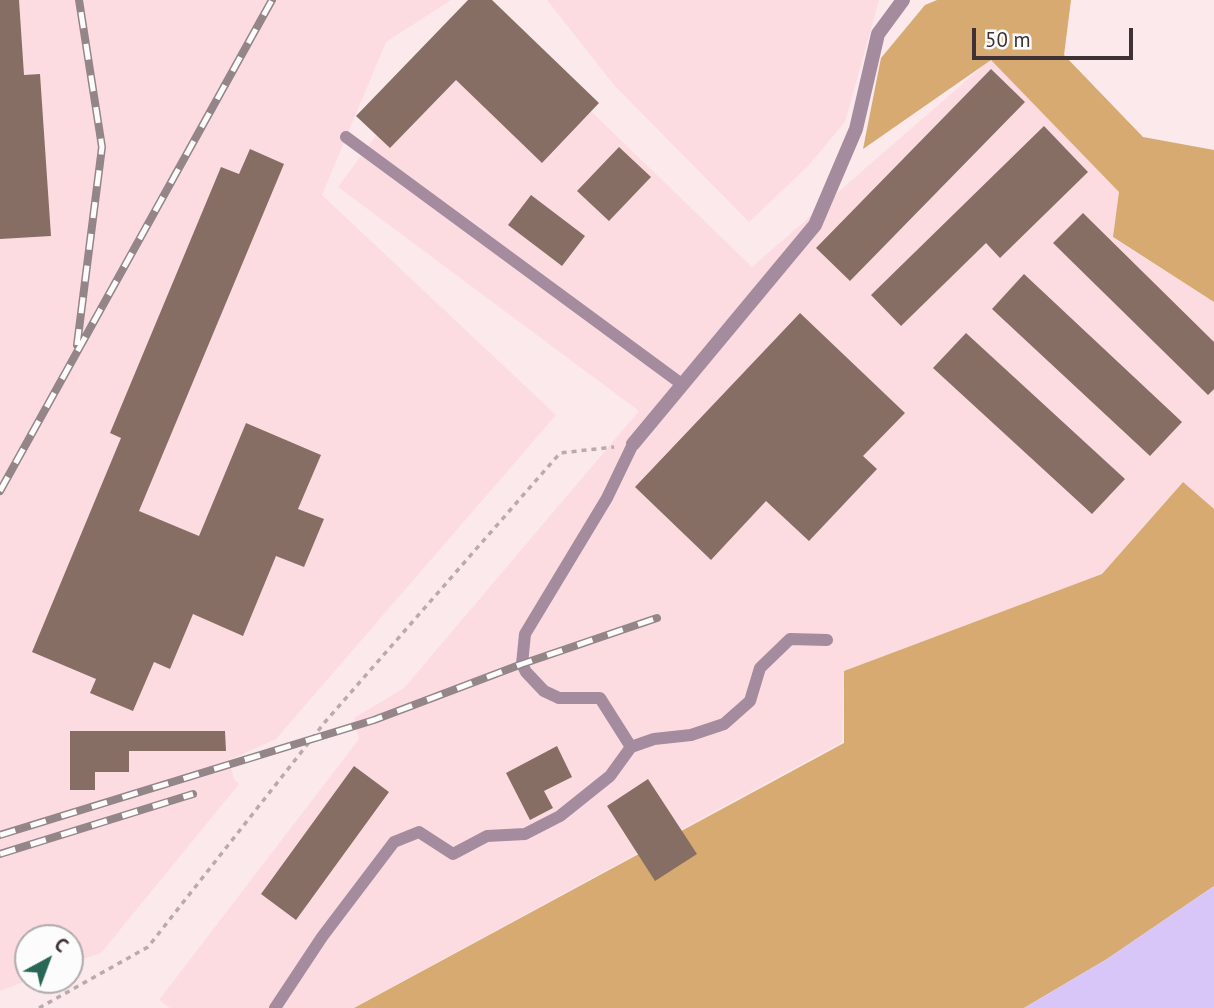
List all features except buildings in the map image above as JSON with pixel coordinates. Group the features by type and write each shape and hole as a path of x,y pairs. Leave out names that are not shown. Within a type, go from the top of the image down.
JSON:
{"street":[{"path":"633,444 815,225 856,129 878,34 903,0"}],"lane":[{"path":"346,137 683,385"},
{"path":"631,747 600,698 559,698 544,691 522,664 526,634 607,498 633,444"},
{"path":"275,1008 323,937 394,842 419,832 453,854 487,836 525,834 560,816 610,776 631,747 654,739 691,735 724,724 750,701 760,668 790,639 827,640"}],"path":[{"path":"39,1008 148,947 326,722 560,453 633,444"}],"shaded area":[{"path":"0,0 451,0 386,42 322,195 556,415 276,739 229,760 234,779 239,784 101,953 84,959 84,924 14,924 14,986 0,991"},
{"path":"476,0 752,267 991,59 1120,192 1113,238 1214,302 1214,509 1182,482 1102,574 844,671 842,742 353,1008 170,1008 159,1000 359,739 354,718 404,688 639,411 338,187"},
{"path":"547,0 879,0 845,122 808,166 749,222 614,85"},
{"path":"937,0 1071,0 1064,55 1143,137 1214,150 1214,302 1113,237 1119,192 991,60 863,149 881,58 925,5"},
{"path":"1183,482 1214,509 1214,886 1107,959 1024,1008 354,1008 844,743 844,671 1102,574"},
{"path":"1214,886 1214,1008 1024,1008 1107,959"}],"railway":[{"path":"77,345 102,147 79,0"},
{"path":"0,491 272,0"},
{"path":"0,835 374,720 522,664 657,618"},
{"path":"0,854 193,794"}]}
